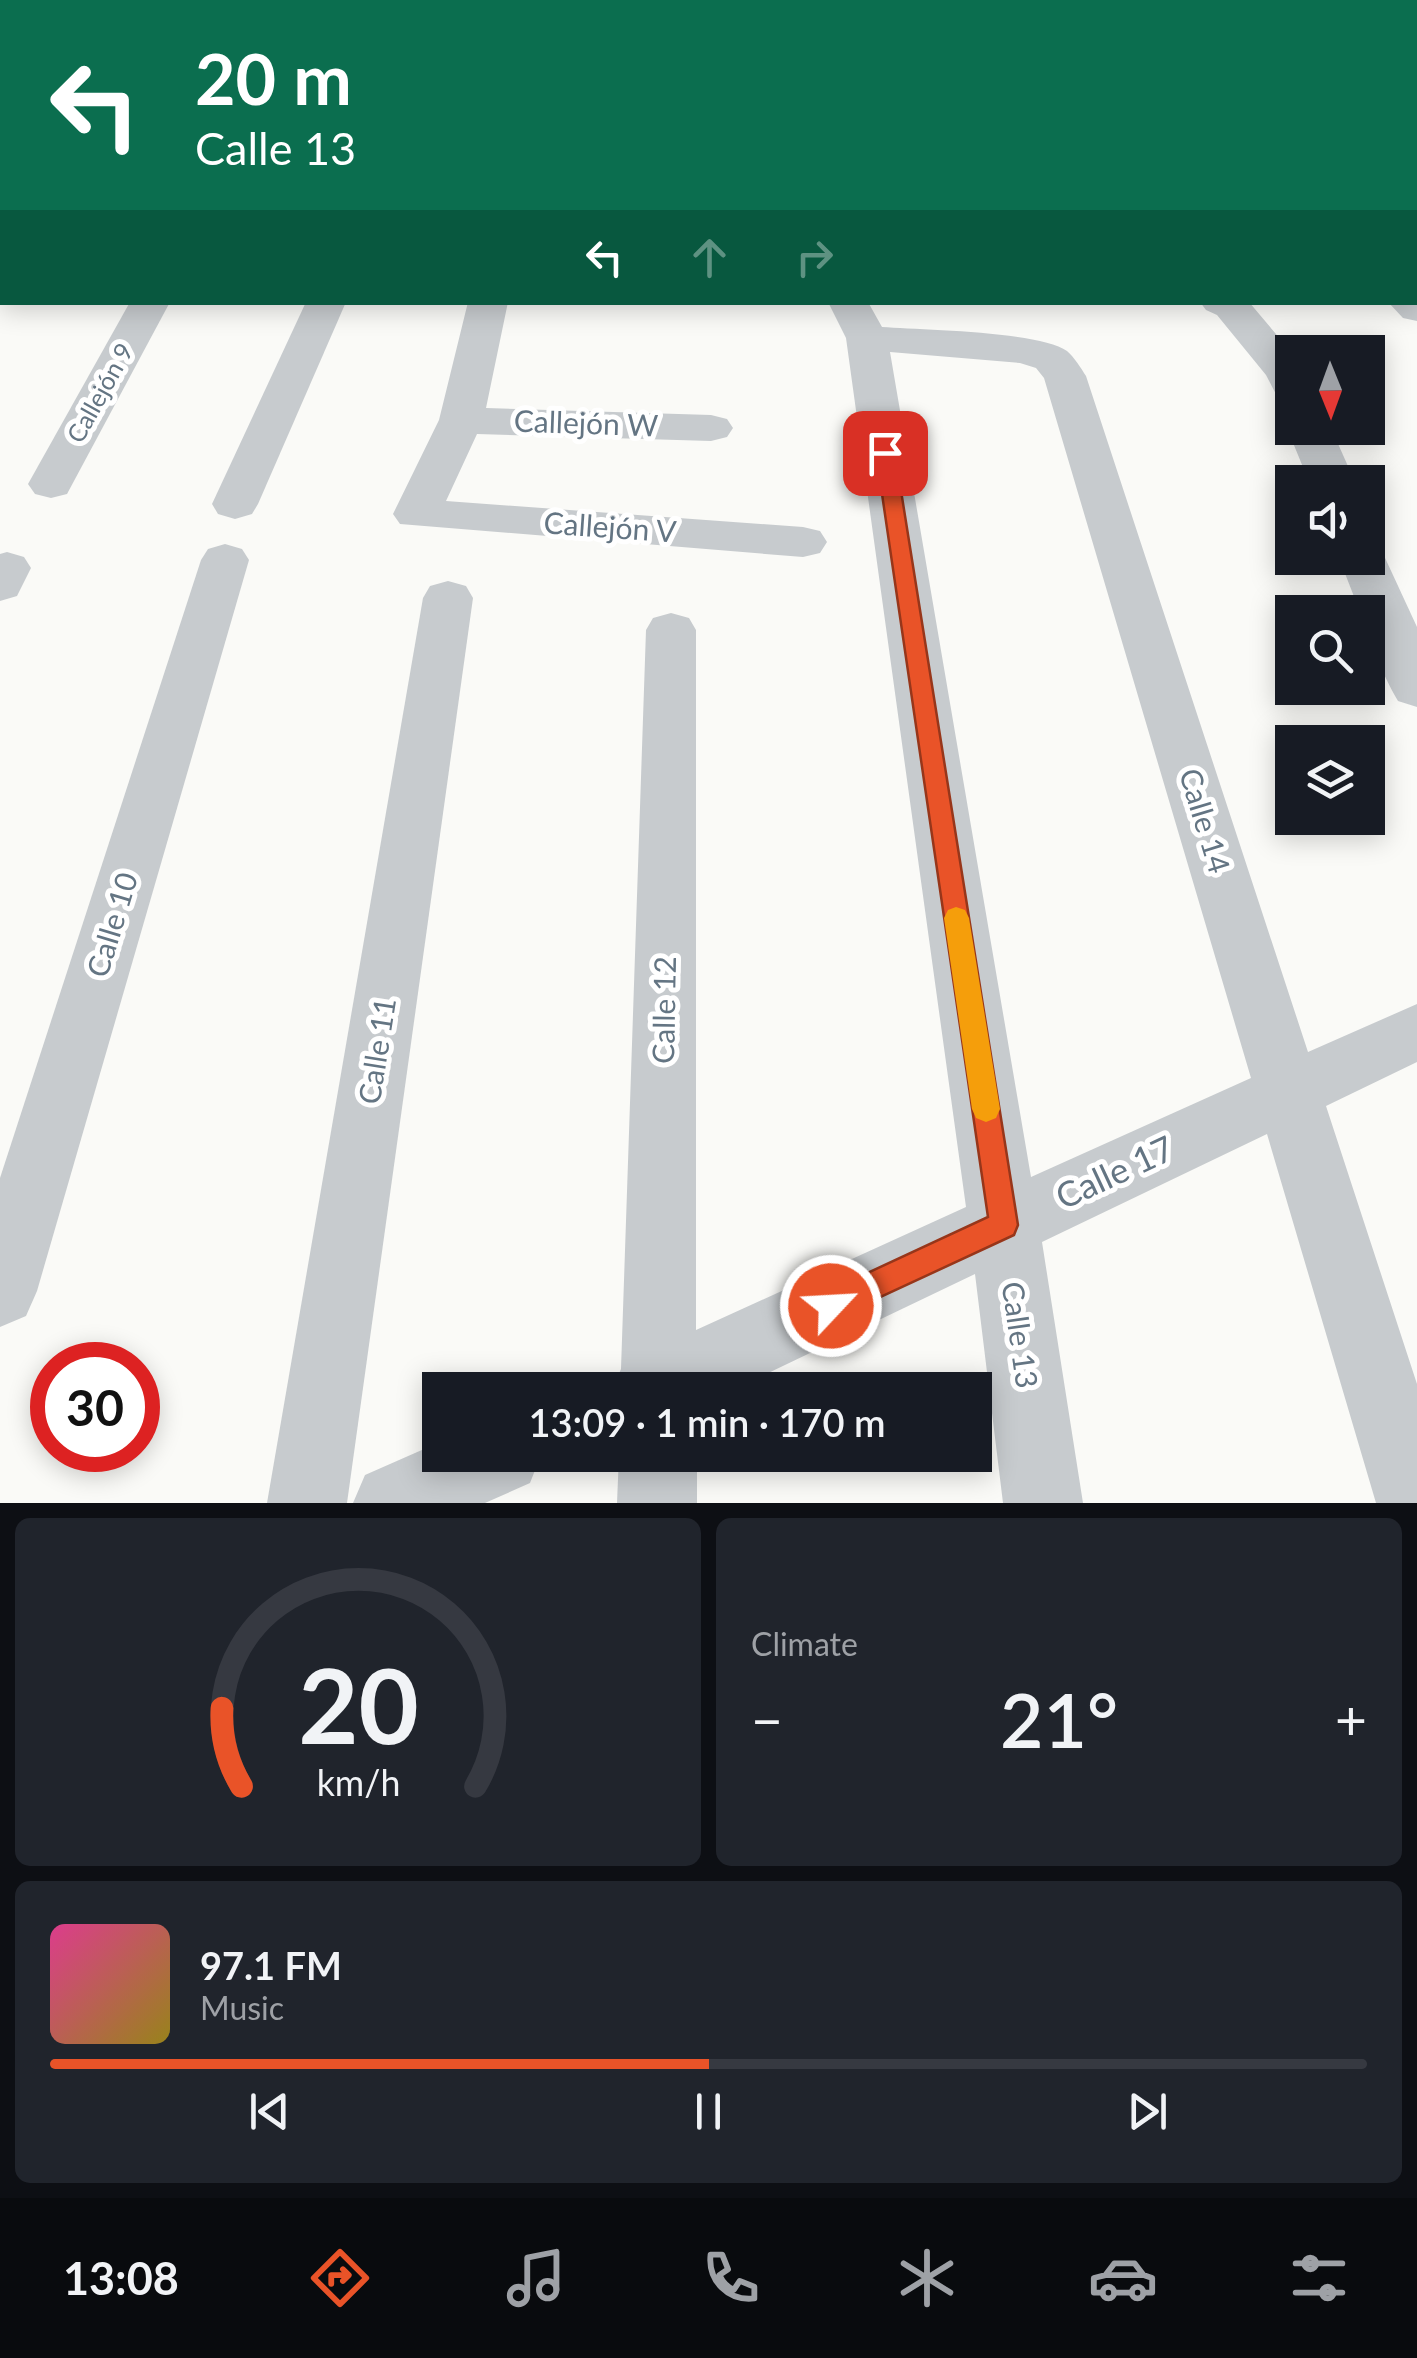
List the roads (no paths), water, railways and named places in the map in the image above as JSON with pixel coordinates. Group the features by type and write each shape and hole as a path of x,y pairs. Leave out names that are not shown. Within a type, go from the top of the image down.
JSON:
{"street":[{"name":"Callejón 9","path":"51,484 148,305"},
{"name":"Calle 10","path":"0,1290 230,532 325,305"},
{"path":"461,420 487,305"},
{"path":"1235,305 1275,358"},
{"name":"Calle 14","path":"858,320 1022,350 1052,359 1065,376 1416,1503"},
{"name":"Calle 13","path":"858,320 1004,1225 1042,1503"},
{"name":"Callejón W","path":"461,420 711,428"},
{"name":"Callejón V","path":"461,420 417,514 803,542"},
{"path":"1370,575 1417,688"},
{"name":"Calle 11","path":"307,1503 448,598"},
{"name":"Calle 12","path":"657,1372 671,630"},
{"name":"Calle 17","path":"720,1372 1004,1225 1417,1032"},
{"path":"392,1503 463,1472"},
{"name":"Calle 12","path":"657,1472 657,1503"}]}
